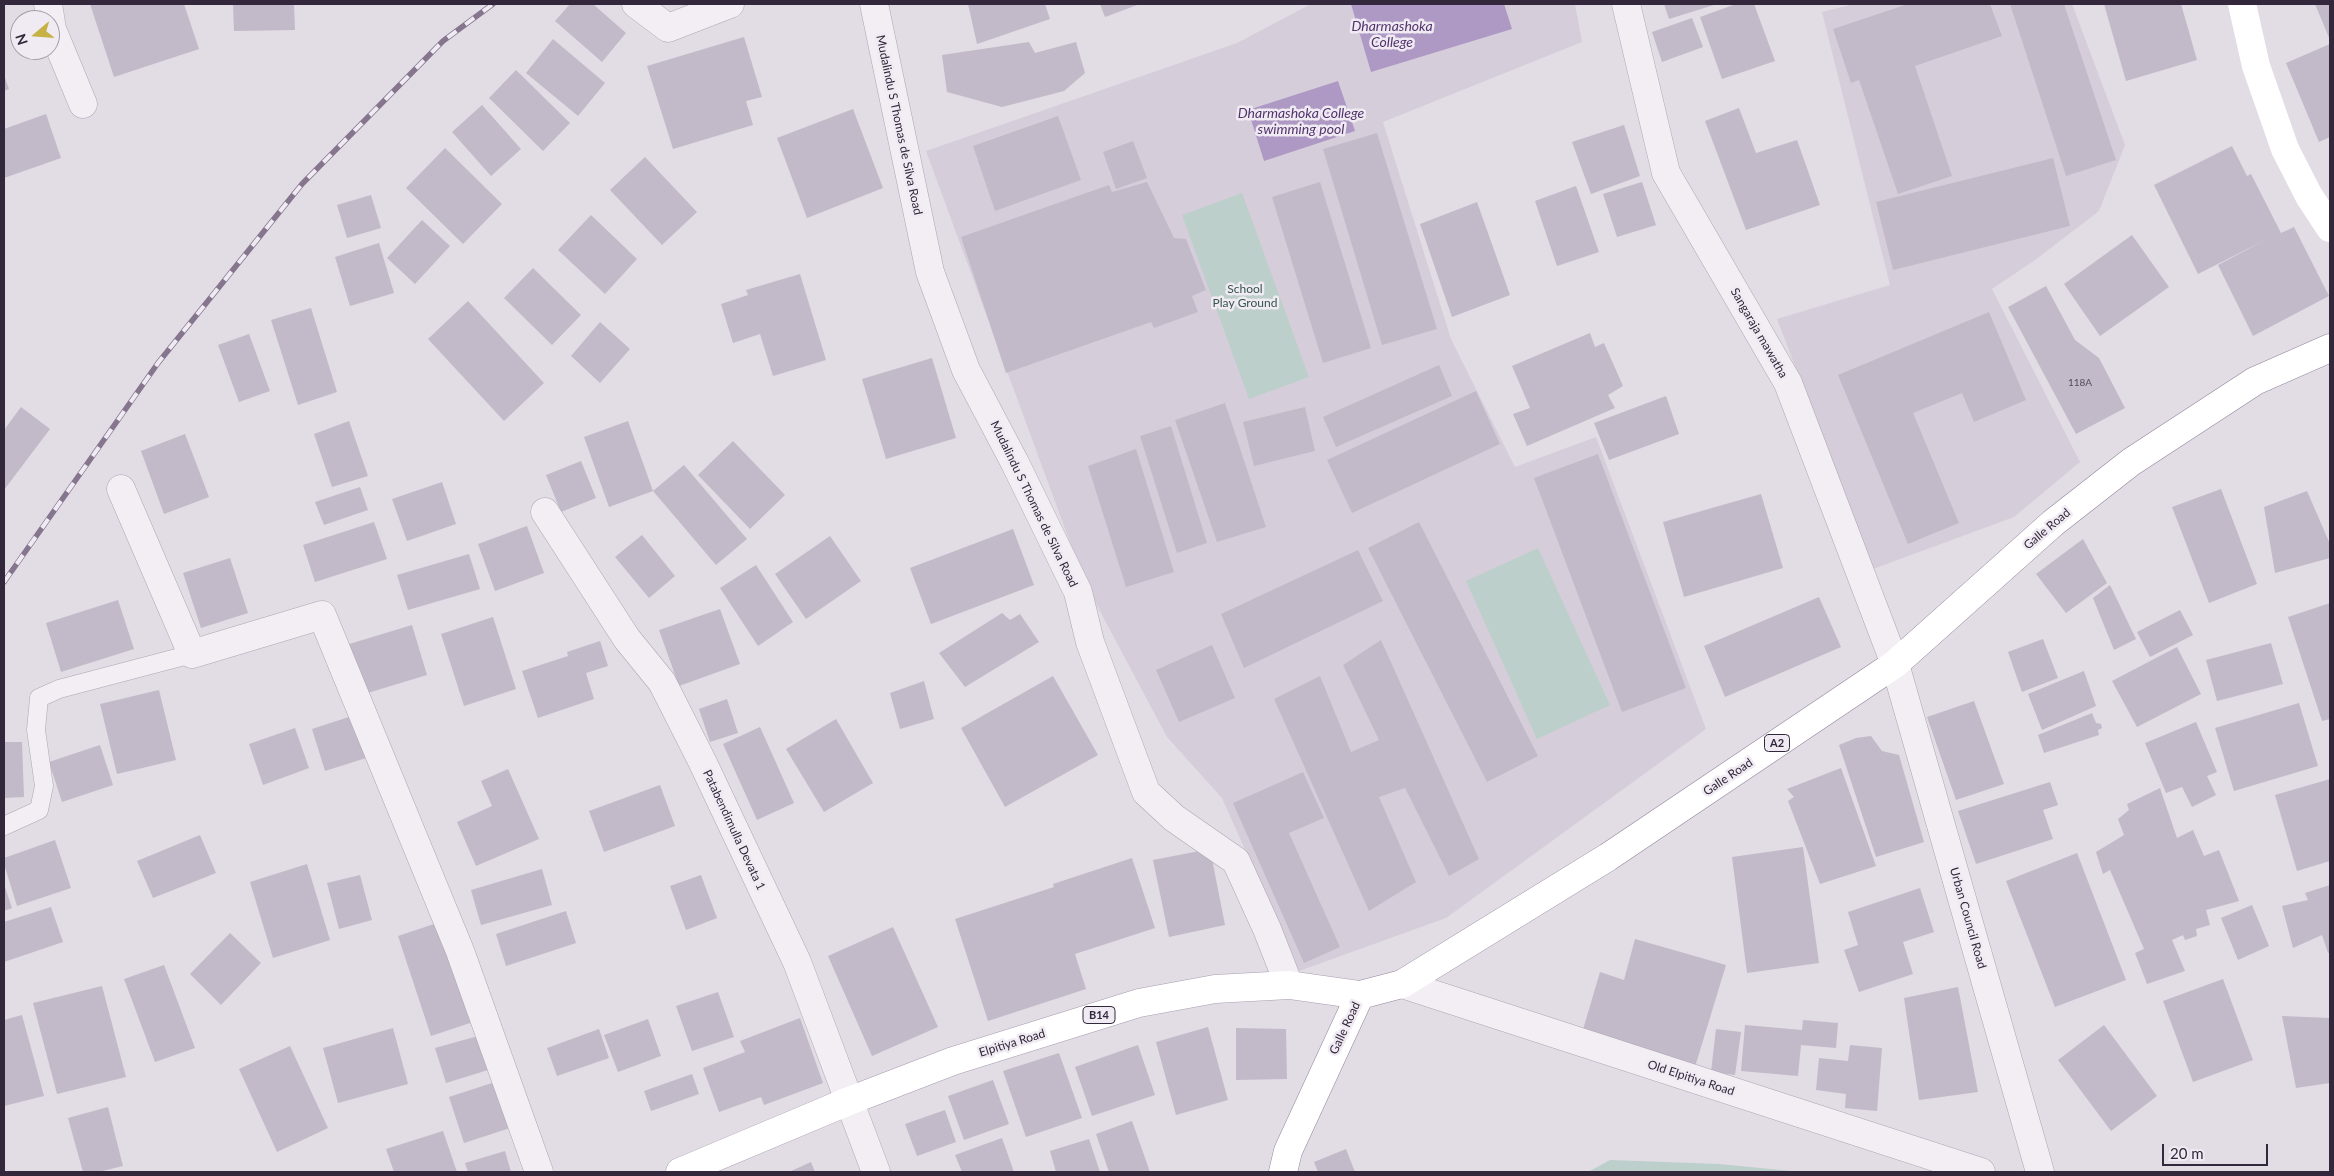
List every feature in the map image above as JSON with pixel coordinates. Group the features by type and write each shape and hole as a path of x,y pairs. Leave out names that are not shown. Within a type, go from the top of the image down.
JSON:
{"main road":[{"path":"2242,4 2256,66 2285,149 2308,196 2330,228"},
{"name":"Galle Road","path":"1283,1172 1288,1151 1360,995 1402,984 1608,857 1896,664 2053,522 2131,462 2255,381 2330,348"},
{"name":"Elpitiya Road","path":"680,1172 849,1101 954,1061 1139,1002 1215,989 1289,985 1360,995"}],"street":[{"path":"48,4 52,29 83,104"},
{"path":"636,4 668,28 730,4"},
{"name":"Mudalindu S Thomas de Silva Road","path":"874,4 930,272 966,370 1015,462 1078,592 1090,642 1146,792 1174,818 1236,861 1267,929 1289,985"},
{"name":"Sangaraja mawatha","path":"1626,4 1666,174 1788,383 1896,664"},
{"path":"121,489 192,654 322,615 460,951 538,1172"},
{"name":"Patabendimulla Devata 1","path":"544,512 627,639 662,682 702,761 797,962 876,1172"},
{"name":"Urban Council Road","path":"1896,664 2040,1172"},
{"name":"Old Elpitiya Road","path":"1402,984 1981,1172"}],"lane":[{"path":"4,826 39,810 44,786 36,730 39,698 59,689 192,654"}],"shaded area":[{"name":"Dharmashoka College","path":"1311,4 1575,4 1582,42 1383,122 1451,339 1515,467 1596,437 1706,729 1446,918 1299,971 1222,798 1167,737 1085,583 926,151 1237,43"},
{"path":"1854,4 2072,4 2125,145 2099,211 2035,260 1992,289 2080,462 2014,517 1873,569 1777,319 1890,285 1822,12"}],"green space":[{"name":"School Play Ground","path":"1242,193 1309,377 1249,399 1182,215"},
{"path":"1538,548 1610,705 1537,739 1466,581"},
{"path":"1610,1160 1719,1164 1802,1172 1588,1172"}],"water":[{"name":"Dharmashoka College","path":"1351,4 1504,4 1512,29 1371,72"},
{"name":"Dharmashoka College swimming pool","path":"1338,81 1355,131 1264,161 1248,110"}],"building":[{"path":"90,4 184,4 199,49 114,77"},
{"path":"233,4 294,4 295,30 234,31"},
{"path":"570,4 593,4 626,33 602,62 555,21"},
{"path":"968,4 1045,4 1050,19 977,44"},
{"path":"1100,4 1140,4 1105,17"},
{"path":"1664,4 1717,4 1669,19"},
{"path":"1736,4 1754,4 1775,61 1722,79 1700,17"},
{"path":"1908,4 1990,4 2002,36 1915,66 1952,176 1898,194 1859,80 1851,83 1833,29"},
{"path":"2010,4 2064,4 2116,160 2066,176"},
{"path":"2104,4 2181,4 2197,60 2126,81"},
{"path":"2315,4 2330,4 2330,40"},
{"path":"1692,18 1703,47 1662,62 1652,32"},
{"path":"744,37 762,97 746,101 753,125 673,149 647,66"},
{"path":"553,39 605,83 578,116 526,73"},
{"path":"1029,42 1035,53 1076,42 1085,73 1064,91 1002,107 947,92 942,55"},
{"path":"2330,44 2330,137 2319,142 2286,63"},
{"path":"516,70 570,123 543,151 489,98"},
{"path":"4,75 9,89 4,91"},
{"path":"482,105 521,149 491,176 452,132"},
{"path":"1739,108 1756,153 1797,140 1820,205 1746,230 1705,121"},
{"path":"853,109 883,188 807,218 777,138"},
{"path":"46,114 61,158 4,178 4,129"},
{"path":"1058,116 1081,180 995,211 973,146"},
{"path":"1624,125 1640,176 1591,194 1572,142"},
{"path":"1377,133 1437,329 1382,345 1323,149"},
{"path":"1133,141 1147,178 1116,189 1103,152"},
{"path":"2232,146 2247,176 2251,174 2281,233 2294,227 2329,296 2253,336 2218,265 2267,239 2198,274 2154,185"},
{"path":"445,148 502,204 463,244 406,188"},
{"path":"645,157 697,212 662,245 610,190"},
{"path":"2053,158 2070,226 1893,270 1876,202"},
{"path":"1147,182 1174,238 1186,239 1206,290 1192,296 1198,312 1154,328 1151,322 1006,373 961,237 1109,185 1112,192"},
{"path":"1320,182 1371,348 1323,363 1272,197"},
{"path":"1642,182 1656,225 1617,237 1603,194"},
{"path":"1576,186 1599,252 1557,266 1535,201"},
{"path":"371,195 381,228 347,238 337,205"},
{"path":"1477,202 1510,295 1452,317 1420,224"},
{"path":"591,215 637,259 605,294 558,250"},
{"path":"422,220 450,246 415,284 387,258"},
{"path":"2132,235 2169,287 2100,336 2064,284"},
{"path":"379,243 394,293 350,306 335,257"},
{"path":"533,268 581,315 552,345 504,298"},
{"path":"800,274 826,360 773,376 760,334 733,343 721,304 748,295 746,290"},
{"path":"2046,286 2075,340 2099,358 2125,408 2076,434 2008,307"},
{"path":"468,301 544,383 504,421 428,339"},
{"path":"311,308 337,392 298,405 271,320"},
{"path":"1989,312 2026,400 1974,422 1962,393 1913,413 1959,523 1908,544 1838,375"},
{"path":"600,322 630,349 600,383 571,356"},
{"path":"1590,333 1595,347 1604,343 1623,386 1608,395 1615,408 1527,446 1513,414 1530,408 1512,366"},
{"path":"249,334 270,391 239,402 218,345"},
{"path":"932,358 956,438 886,459 862,379"},
{"path":"1439,365 1452,396 1336,447 1323,417"},
{"path":"1476,391 1500,444 1352,513 1327,460"},
{"path":"1666,396 1679,434 1609,460 1594,423"},
{"path":"1225,403 1266,527 1217,542 1175,420"},
{"path":"21,407 50,429 4,490 4,430"},
{"path":"1305,407 1315,451 1254,466 1243,422"},
{"path":"349,421 368,476 332,487 314,434"},
{"path":"628,421 653,491 609,507 584,437"},
{"path":"1171,426 1207,543 1177,553 1140,436"},
{"path":"185,434 209,497 164,514 141,451"},
{"path":"733,441 785,495 750,529 698,475"},
{"path":"1136,449 1174,572 1126,587 1088,466"},
{"path":"1598,454 1686,688 1622,712 1534,478"},
{"path":"581,461 596,498 561,512 546,475"},
{"path":"684,465 747,539 716,565 653,491"},
{"path":"442,482 456,524 407,541 392,499"},
{"path":"360,487 368,510 324,525 315,502"},
{"path":"2221,489 2257,584 2209,603 2172,507"},
{"path":"2307,491 2330,544 2330,558 2275,573 2264,507"},
{"path":"1761,494 1783,568 1684,597 1663,522"},
{"path":"374,522 387,559 315,582 303,545"},
{"path":"1419,522 1538,756 1487,782 1368,548"},
{"path":"527,526 544,573 495,591 478,544"},
{"path":"1013,529 1034,585 931,624 910,568"},
{"path":"642,535 675,576 649,598 615,557"},
{"path":"830,536 861,581 806,619 775,574"},
{"path":"2083,539 2107,583 2066,613 2036,574"},
{"path":"1358,550 1383,601 1244,668 1221,614"},
{"path":"469,554 480,589 408,610 397,575"},
{"path":"230,558 248,613 201,628 183,573"},
{"path":"756,565 793,622 758,646 720,588"},
{"path":"2110,585 2136,639 2114,650 2093,598"},
{"path":"1819,597 1841,647 1725,697 1704,646"},
{"path":"118,600 134,649 61,672 46,623"},
{"path":"2330,603 2330,719 2322,721 2288,617"},
{"path":"720,609 740,664 679,686 659,630"},
{"path":"2180,610 2193,635 2150,657 2137,632"},
{"path":"1002,613 1010,620 1020,614 1039,642 965,687 939,653"},
{"path":"493,617 516,689 464,706 441,634"},
{"path":"412,625 427,675 361,695 346,645"},
{"path":"2043,639 2058,678 2022,692 2008,652"},
{"path":"1381,640 1479,859 1449,876 1405,788 1379,797 1416,882 1369,911 1274,699 1320,676 1351,752 1379,740 1343,665"},
{"path":"600,641 608,666 586,673 594,699 538,718 522,671 568,656 567,652"},
{"path":"2271,643 2283,684 2217,701 2206,660"},
{"path":"1212,645 1235,698 1179,722 1156,670"},
{"path":"2177,647 2201,694 2137,727 2112,681"},
{"path":"2084,671 2096,706 2042,730 2028,694"},
{"path":"1053,676 1098,755 1005,807 961,728"},
{"path":"924,681 934,719 900,729 890,693"},
{"path":"159,690 176,760 117,774 100,704"},
{"path":"727,699 738,733 710,742 699,709"},
{"path":"1974,701 2004,784 1956,800 1927,717"},
{"path":"2299,703 2318,766 2234,791 2215,728"},
{"path":"2092,713 2096,723 2101,724 2102,728 2098,730 2099,735 2044,753 2038,735"},
{"path":"355,715 369,757 325,771 312,729"},
{"path":"836,719 873,783 824,812 786,749"},
{"path":"2196,722 2217,772 2207,776 2216,795 2192,807 2182,787 2166,793 2145,743"},
{"path":"760,727 794,803 757,820 723,744"},
{"path":"295,728 309,768 263,785 249,744"},
{"path":"1871,736 1882,751 1899,755 1924,842 1876,857 1839,745 1856,738"},
{"path":"4,742 22,742 24,797 4,798"},
{"path":"100,745 113,785 62,802 49,762"},
{"path":"1841,768 1876,866 1820,884 1788,801 1794,797 1787,789"},
{"path":"508,769 539,839 476,866 457,822 492,806 481,781"},
{"path":"1303,772 1324,818 1289,833 1340,947 1304,963 1233,803"},
{"path":"2330,779 2330,861 2297,871 2275,795"},
{"path":"2050,782 2058,805 2043,810 2053,839 1976,864 1958,811"},
{"path":"660,785 675,826 604,852 589,811"},
{"path":"2160,788 2177,838 2193,830 2204,856 2219,850 2239,901 2206,910 2210,925 2196,929 2197,936 2185,940 2183,935 2172,940 2185,971 2147,984 2135,953 2144,949 2110,870 2103,874 2096,852 2124,835 2118,819 2129,810 2127,804"},
{"path":"200,835 216,873 153,898 137,861"},
{"path":"55,840 71,888 17,906 4,864 4,858"},
{"path":"1803,847 1819,963 1747,973 1732,857"},
{"path":"1210,849 1225,925 1169,937 1153,860"},
{"path":"2077,853 2126,980 2055,1007 2006,881"},
{"path":"1132,858 1155,928 1075,954 1086,989 988,1021 955,919 1054,887 1053,884"},
{"path":"307,864 330,940 273,958 250,882"},
{"path":"542,869 552,905 481,925 471,890"},
{"path":"360,875 372,920 339,929 327,883"},
{"path":"701,875 717,918 686,930 670,886"},
{"path":"4,884 12,908 4,911"},
{"path":"2330,885 2330,952 2328,953 2322,935 2293,948 2282,906 2308,900 2305,893"},
{"path":"1920,888 1934,932 1903,942 1913,974 1859,992 1844,950 1858,945 1848,912"},
{"path":"2252,905 2269,946 2238,960 2221,918"},
{"path":"51,907 63,942 4,962 4,922"},
{"path":"566,911 576,943 506,966 496,934"},
{"path":"440,922 473,1022 431,1036 398,936"},
{"path":"893,927 938,1027 872,1056 828,956"},
{"path":"230,933 261,963 221,1005 190,974"},
{"path":"1635,939 1726,965 1695,1067 1582,1033 1600,972 1624,980"},
{"path":"164,965 195,1048 155,1062 124,979"},
{"path":"2223,979 2253,1060 2193,1082 2163,1001"},
{"path":"102,986 126,1077 57,1094 33,1003"},
{"path":"1958,987 1978,1092 1919,1100 1904,998"},
{"path":"718,992 734,1037 692,1051 676,1006"},
{"path":"22,1015 44,1096 4,1106 4,1020"},
{"path":"2282,1016 2330,1018 2330,1083 2296,1088"},
{"path":"800,1018 823,1083 764,1105 761,1097 719,1112 703,1068 745,1052 740,1041"},
{"path":"648,1019 661,1056 618,1072 604,1035"},
{"path":"1803,1020 1838,1023 1836,1048 1801,1045 1798,1076 1741,1071 1745,1025 1802,1030"},
{"path":"2104,1025 2157,1096 2111,1131 2058,1060"},
{"path":"1208,1027 1228,1100 1176,1115 1156,1042"},
{"path":"393,1028 408,1084 338,1103 323,1048"},
{"path":"1236,1028 1286,1029 1287,1079 1236,1080"},
{"path":"599,1029 609,1058 557,1076 547,1048"},
{"path":"1716,1029 1741,1032 1735,1075 1711,1072"},
{"path":"478,1036 488,1070 446,1083 435,1048"},
{"path":"1138,1045 1155,1095 1092,1116 1075,1067"},
{"path":"1850,1045 1882,1048 1877,1111 1845,1108 1846,1094 1816,1090 1819,1058 1848,1061"},
{"path":"290,1046 328,1128 277,1152 239,1069"},
{"path":"1059,1053 1082,1118 1026,1137 1003,1071"},
{"path":"692,1074 699,1094 651,1111 644,1091"},
{"path":"993,1080 1009,1124 964,1140 948,1096"},
{"path":"495,1082 510,1128 464,1143 449,1097"},
{"path":"108,1107 123,1166 98,1172 83,1172 68,1118"},
{"path":"945,1110 956,1142 917,1156 905,1124"},
{"path":"1132,1121 1150,1172 1109,1172 1096,1134"},
{"path":"443,1131 457,1172 394,1172 386,1149"},
{"path":"1002,1138 1014,1172 962,1172 955,1155"},
{"path":"1089,1139 1100,1172 1056,1172 1050,1151"},
{"path":"1346,1149 1355,1172 1318,1172 1314,1162"},
{"path":"505,1151 511,1172 468,1172 465,1163"},
{"path":"811,1162 815,1172 789,1172"}],"railway":[{"path":"4,582 158,363 302,184 443,41 493,4"}]}
